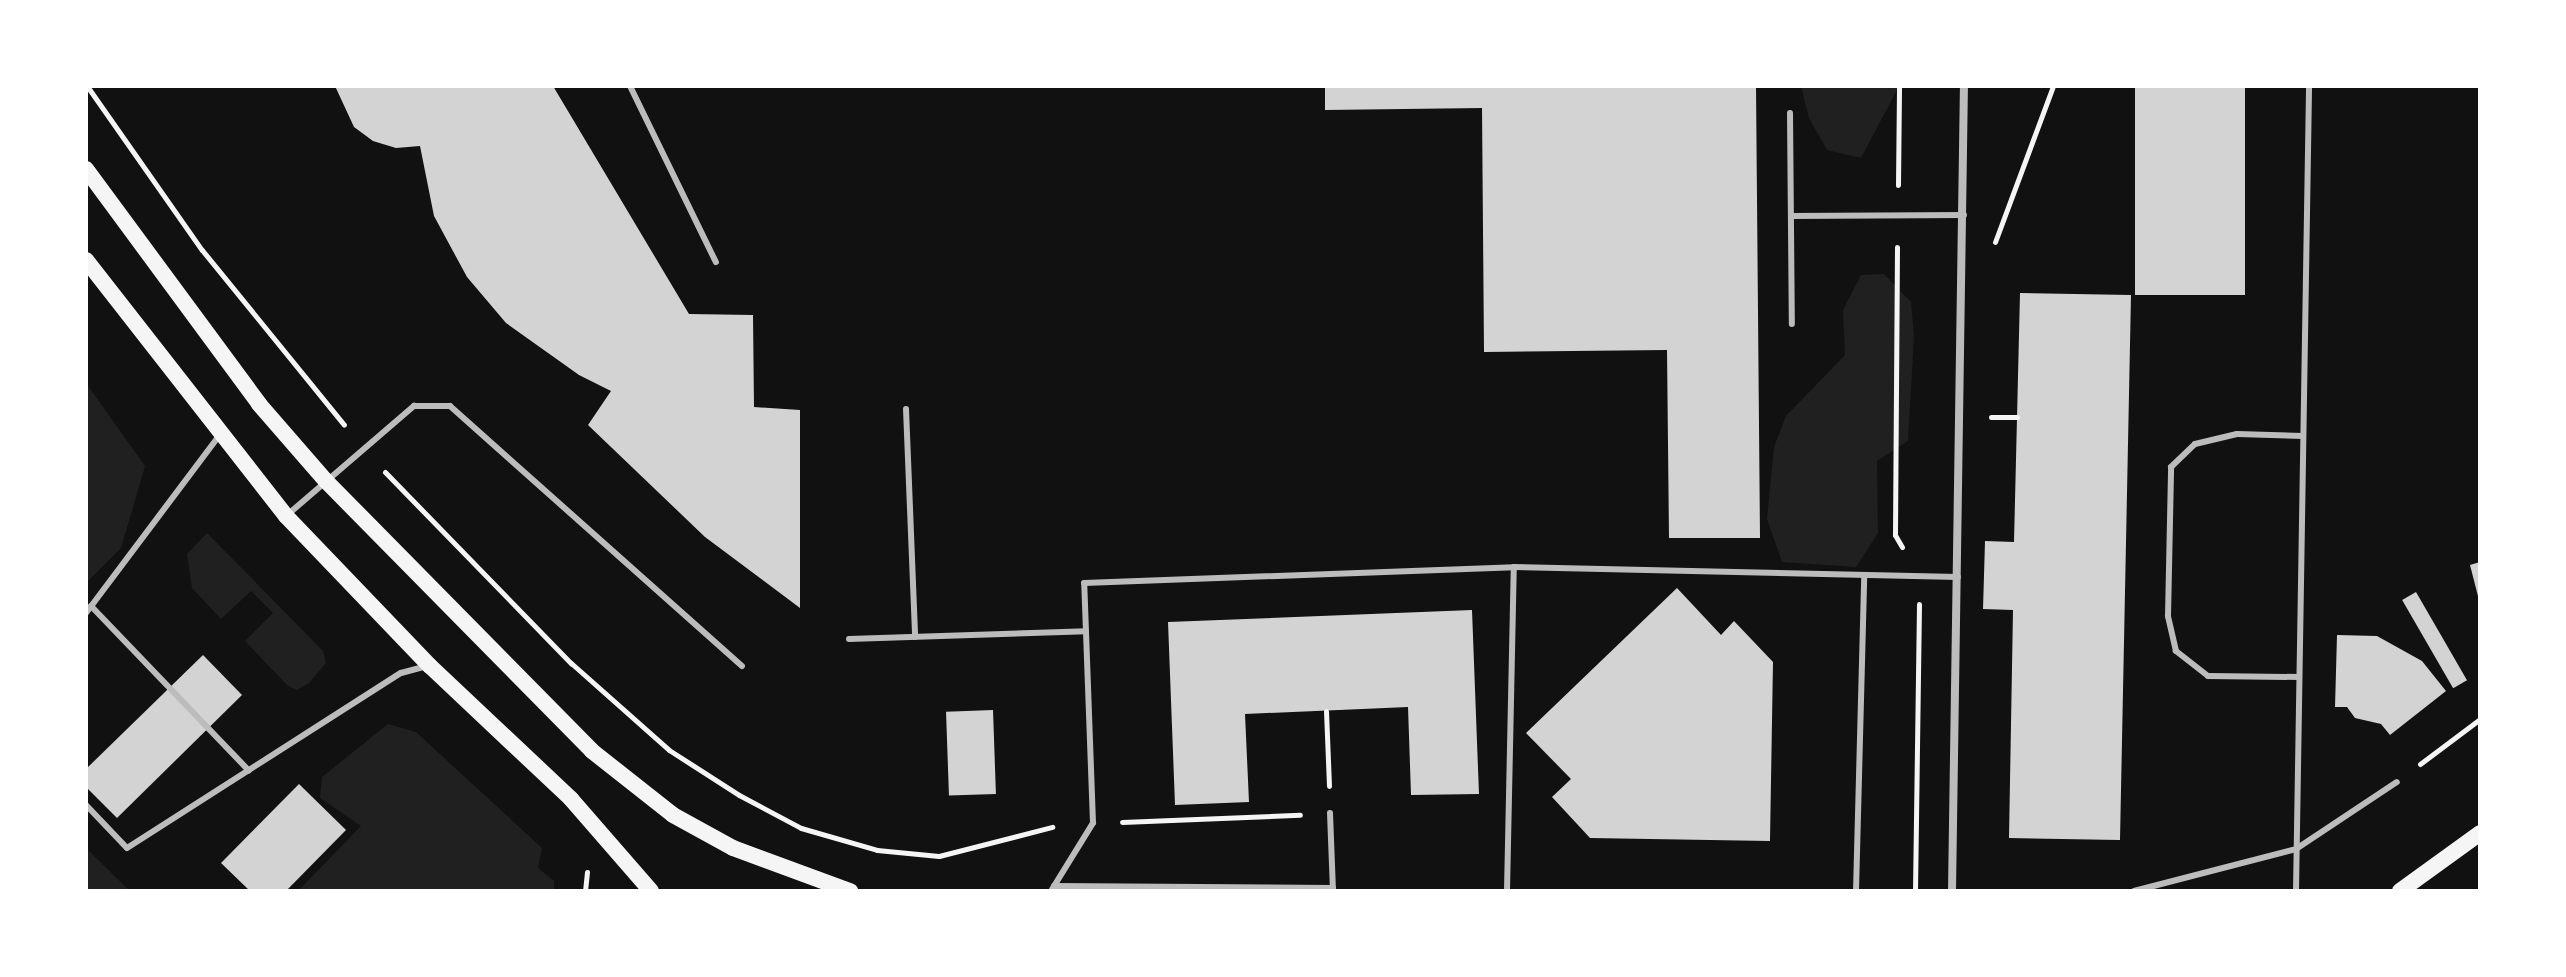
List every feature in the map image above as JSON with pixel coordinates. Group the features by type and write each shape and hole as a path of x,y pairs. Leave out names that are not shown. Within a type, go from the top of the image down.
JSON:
{"main road":[{"path":"86,169 259,404 326,481 592,751 673,815 733,848 850,891"},
{"path":"86,260 219,436 286,516 430,666 571,799 651,891"},
{"path":"2400,891 2480,833"}],"street":[{"path":"1952,891 1965,215 1964,86"}],"lane":[{"path":"630,86 716,262"},
{"path":"2296,891 2309,86"},
{"path":"1790,113 1792,324"},
{"path":"1791,216 1965,215"},
{"path":"286,516 414,406 450,406 742,666"},
{"path":"906,409 915,637"},
{"path":"2299,677 2208,676 2176,651 2168,616 2171,467 2195,444 2237,434 2303,436"},
{"path":"219,436 88,610 249,771"},
{"path":"1052,888 1093,823 1084,583 1514,567 1958,577"},
{"path":"1507,891 1514,567"},
{"path":"1856,891 1864,575"},
{"path":"849,639 1086,631"},
{"path":"86,805 127,848 401,673 430,666"},
{"path":"2134,891 2296,849 2397,782"},
{"path":"1052,888 1333,890 1330,813"}],"path":[{"path":"1899,86 1895,535 1920,576 1915,891"},
{"path":"1994,244 2053,86"},
{"path":"1991,417 2017,417"},
{"path":"1326,711 1327,748"},
{"path":"2397,782 2480,719"},
{"path":"669,750 801,828 877,850 939,856 1066,823 1330,813"},
{"path":"585,891 587,873"}],"shaded area":[{"path":"1801,86 1899,86 1861,158 1827,150 1809,118"},
{"path":"1884,274 1911,302 1914,336 1908,441 1877,461 1878,533 1856,567 1782,562 1767,519 1774,447 1786,416 1845,355 1843,310 1861,275"},
{"path":"86,383 145,466 121,548 86,583"},
{"path":"207,533 323,651 326,663 309,683 297,690 287,685 245,641 273,613 251,591 221,619 192,588 187,554"},
{"path":"388,724 416,732 542,848 538,868 554,881 554,891 298,891 361,826 320,798 322,777"},
{"path":"86,848 130,891 86,891"}],"building":[{"path":"335,86 553,86 689,314 753,315 754,407 800,410 800,608 705,537 588,425 611,391 579,375 506,323 467,277 434,216 420,146 396,148 373,141 354,127"},
{"path":"1325,86 1756,86 1760,538 1669,538 1667,350 1484,352 1482,108 1325,110"},
{"path":"2135,86 2245,86 2245,295 2135,295"},
{"path":"2020,293 2131,295 2120,840 2009,838 2013,610 1983,609 1985,541 2014,542"},
{"path":"2480,562 2480,600 2479,600 2470,565"},
{"path":"1677,588 1721,635 1734,621 1773,662 1770,841 1590,838 1552,797 1571,779 1526,733"},
{"path":"2416,592 2467,680 2453,688 2402,600"},
{"path":"1472,610 1479,794 1411,795 1408,707 1245,714 1249,802 1175,805 1168,622"},
{"path":"2337,635 2377,636 2422,661 2446,691 2390,735 2381,724 2355,718 2347,707 2335,707"},
{"path":"203,655 242,695 117,818 86,787 86,769"},
{"path":"993,710 996,794 949,796 946,712"},
{"path":"299,784 346,830 286,891 250,891 221,863"}]}
